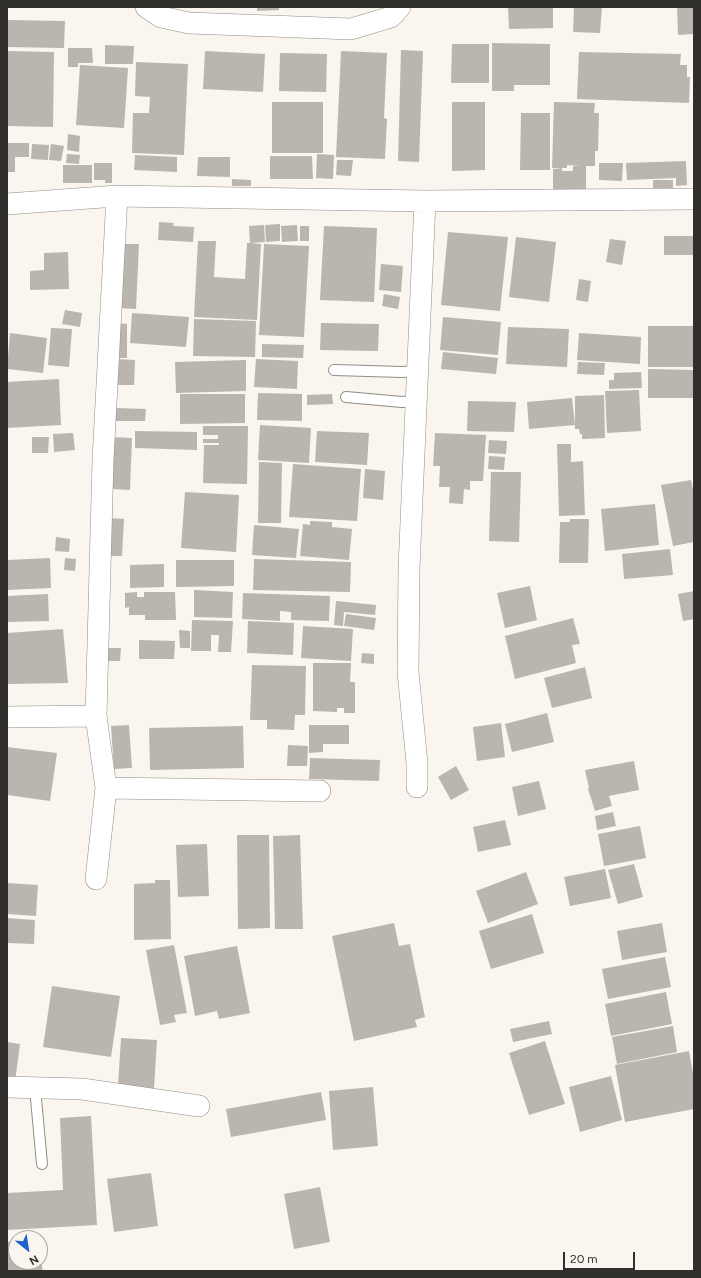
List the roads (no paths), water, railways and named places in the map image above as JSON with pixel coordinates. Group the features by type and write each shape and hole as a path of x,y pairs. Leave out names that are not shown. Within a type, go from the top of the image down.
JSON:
{"street":[{"path":"146,7 161,17 189,23 351,29 391,17 400,7"},
{"path":"96,879 106,788 96,716 103,460 117,196"},
{"path":"7,204 117,196 425,201 694,199"},
{"path":"417,787 417,763 408,672 409,568 425,201"},
{"path":"7,717 96,716"},
{"path":"106,788 320,791"},
{"path":"7,1088 82,1089 199,1106"}],"lane":[{"path":"334,370 417,371"},
{"path":"346,397 402,402 416,401"},
{"path":"36,1088 42,1164"}]}
